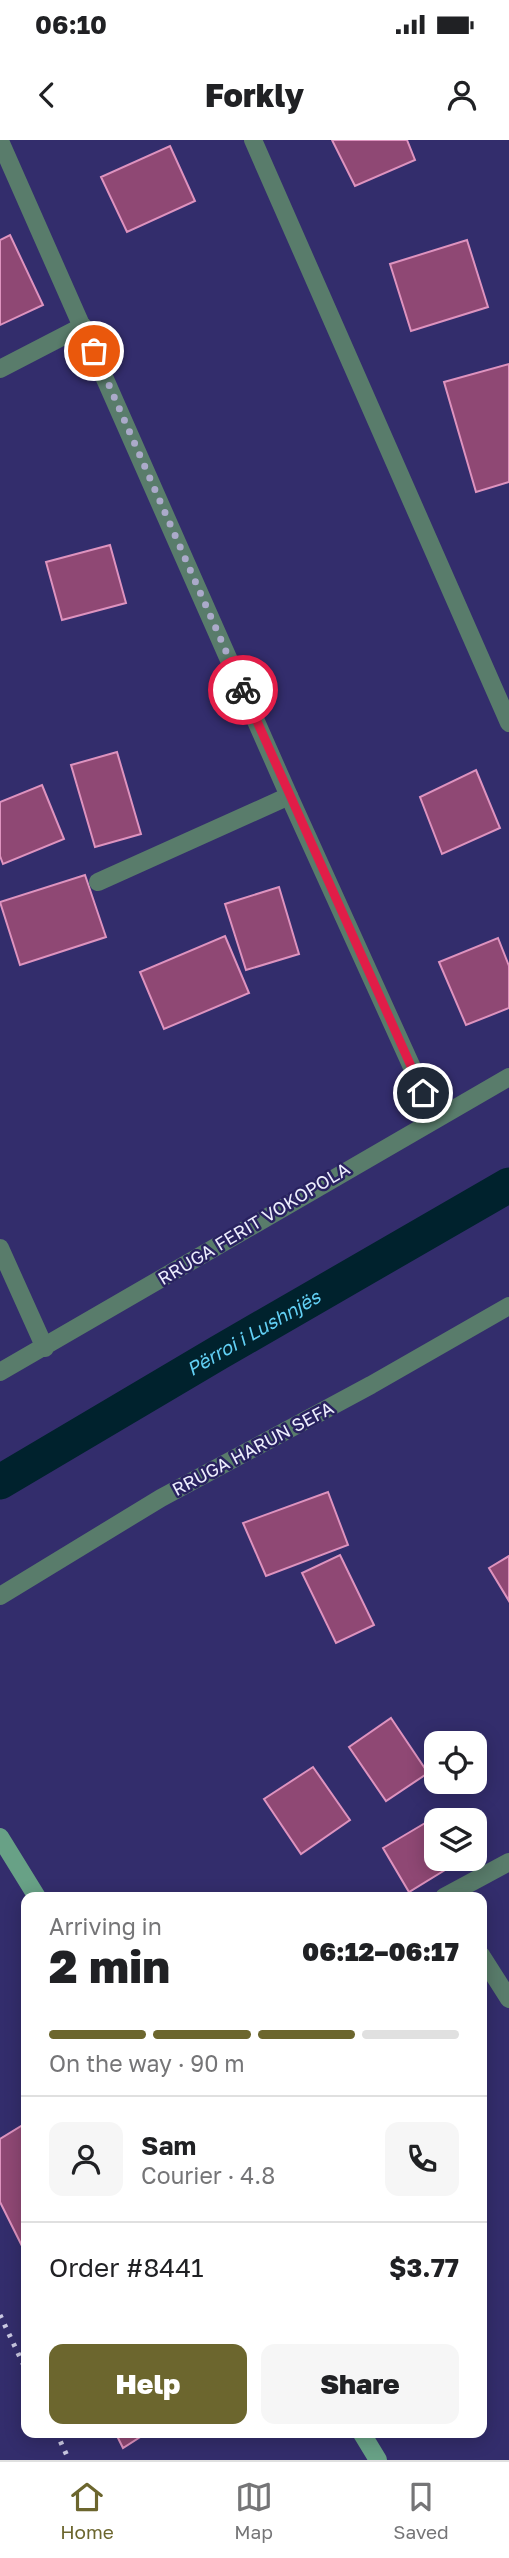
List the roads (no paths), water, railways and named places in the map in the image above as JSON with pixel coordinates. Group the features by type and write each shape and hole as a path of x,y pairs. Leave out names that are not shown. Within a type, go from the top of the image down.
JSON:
{"main road":[{"path":"0,1837 34,1892"},
{"path":"365,2438 378,2460"}],"street":[{"path":"253,140 509,723"},
{"path":"0,141 289,796 435,1118"},
{"path":"0,369 83,326"},
{"path":"98,882 289,796"},
{"name":"RRUGA FERIT VOKOPOLA","path":"0,1372 509,1077"},
{"path":"0,1248 45,1348"},
{"name":"RRUGA HARUN SEFA","path":"0,1595 161,1498 371,1385 509,1306"},
{"path":"454,1892 509,1862"},
{"path":"487,1964 509,1999"}],"waterway":[{"name":"Përroi i Lushnjës","path":"0,1482 509,1185"}],"railway":[{"path":"0,2315 21,2359"},
{"path":"59,2438 69,2460"}]}
